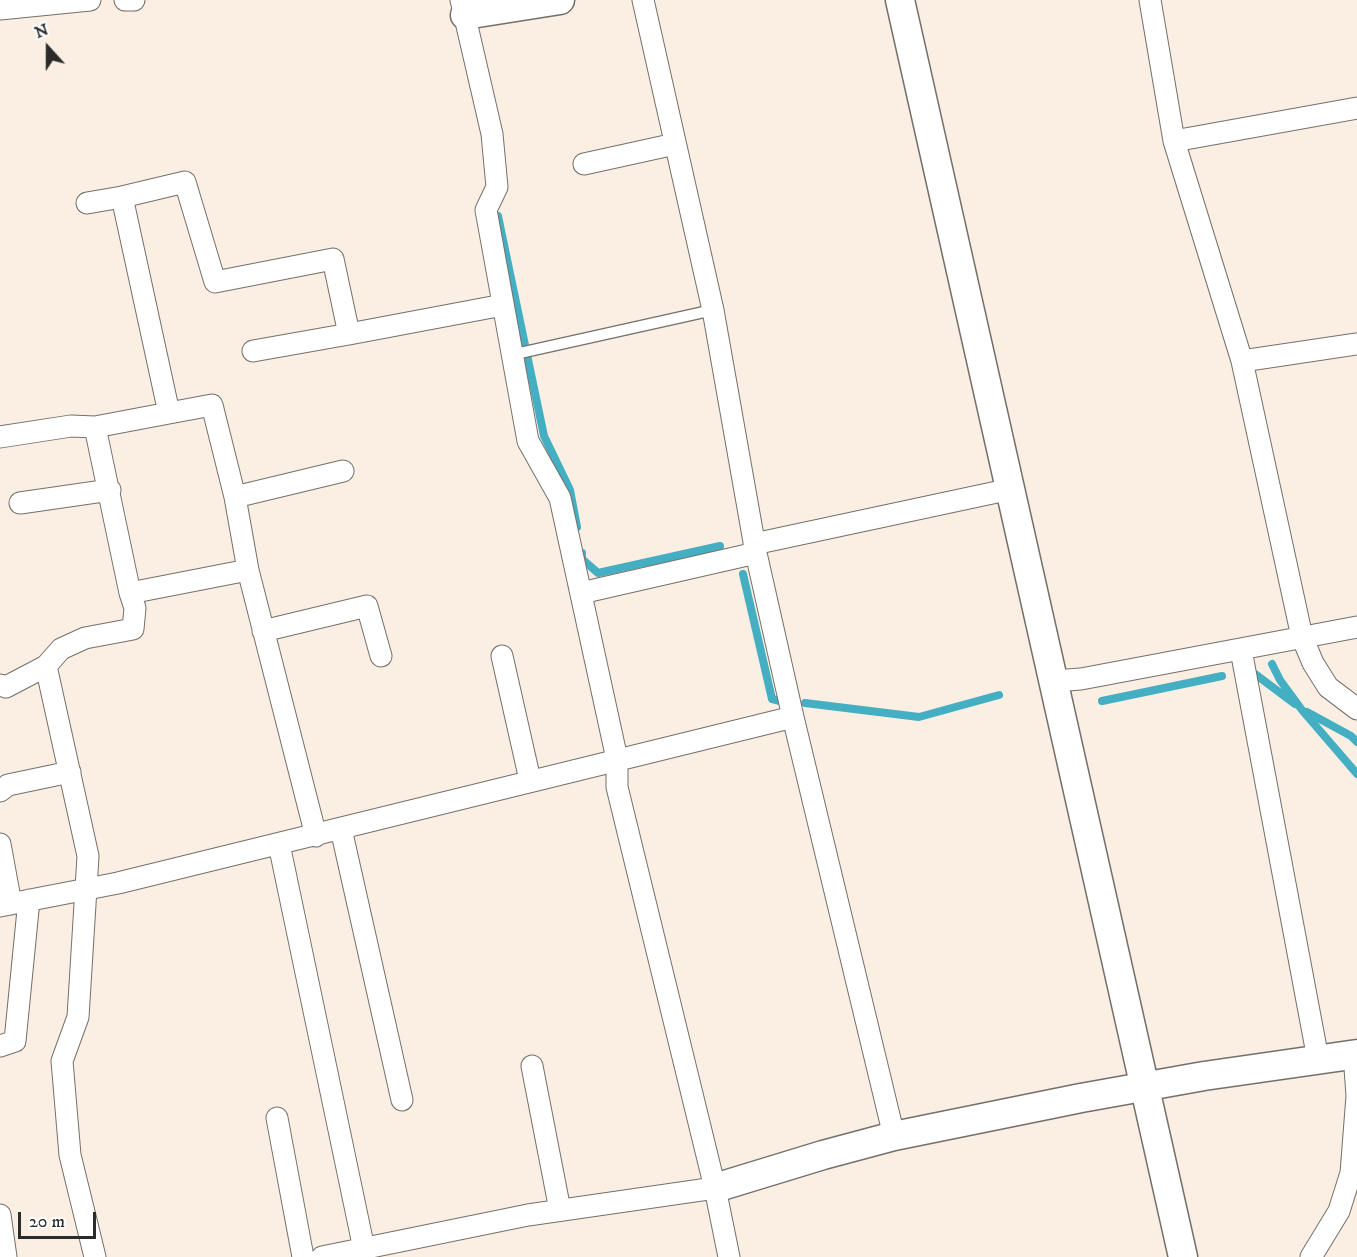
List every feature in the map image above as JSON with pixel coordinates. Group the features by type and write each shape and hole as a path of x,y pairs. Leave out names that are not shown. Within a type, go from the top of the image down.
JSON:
{"street":[{"path":"0,9 90,0"},
{"path":"125,0 134,0"},
{"path":"560,0 463,7 492,134 497,187 486,210 503,305 515,354 528,441 560,498 616,759 617,787 715,1188 729,1257"},
{"path":"643,0 713,310 755,548 793,717 894,1136"},
{"path":"900,0 1183,1257"},
{"path":"1150,0 1174,141 1242,361 1302,637 1313,663 1328,687 1357,709"},
{"path":"1174,141 1357,108"},
{"path":"584,164 675,144"},
{"path":"87,203 185,182 216,282 333,259 349,334"},
{"path":"122,197 169,413"},
{"path":"253,351 503,305"},
{"path":"1242,361 1357,344"},
{"path":"0,437 71,426 95,427 212,405 235,497 248,570 316,836"},
{"path":"0,685 6,687 46,666 61,649 85,638 133,629 135,608 95,427"},
{"path":"235,497 343,471"},
{"path":"580,593 755,548 1011,489"},
{"path":"20,502 110,490"},
{"path":"130,593 248,570"},
{"path":"263,631 367,606 381,656"},
{"path":"1054,681 1081,679 1357,627"},
{"path":"1241,650 1318,1059"},
{"path":"502,656 530,780"},
{"path":"46,666 88,856 78,1017 62,1062 70,1155 95,1257"},
{"path":"13,903 118,884 316,836 530,780 793,717"},
{"path":"0,790 8,785 70,772"},
{"path":"341,829 402,1100"},
{"path":"0,844 13,903 15,1041 0,1046"},
{"path":"279,844 364,1249"},
{"path":"322,1257 560,1210 715,1188 894,1136 1144,1087 1356,1054 1351,1173 1339,1211 1311,1257"},
{"path":"532,1065 560,1210"},
{"path":"277,1118 303,1257"},
{"path":"0,1215 6,1257"}],"lane":[{"path":"515,354 713,310"}],"waterway":[{"path":"498,216 544,436 570,490 577,527"},
{"path":"582,553 582,559 598,573 720,546"},
{"path":"743,574 772,699 780,701"},
{"path":"1272,664 1280,680 1302,710 1357,774"},
{"path":"1255,674 1295,704"},
{"path":"1102,701 1222,676"},
{"path":"805,703 919,717 999,695"},
{"path":"1307,712 1351,736 1357,742"}]}
